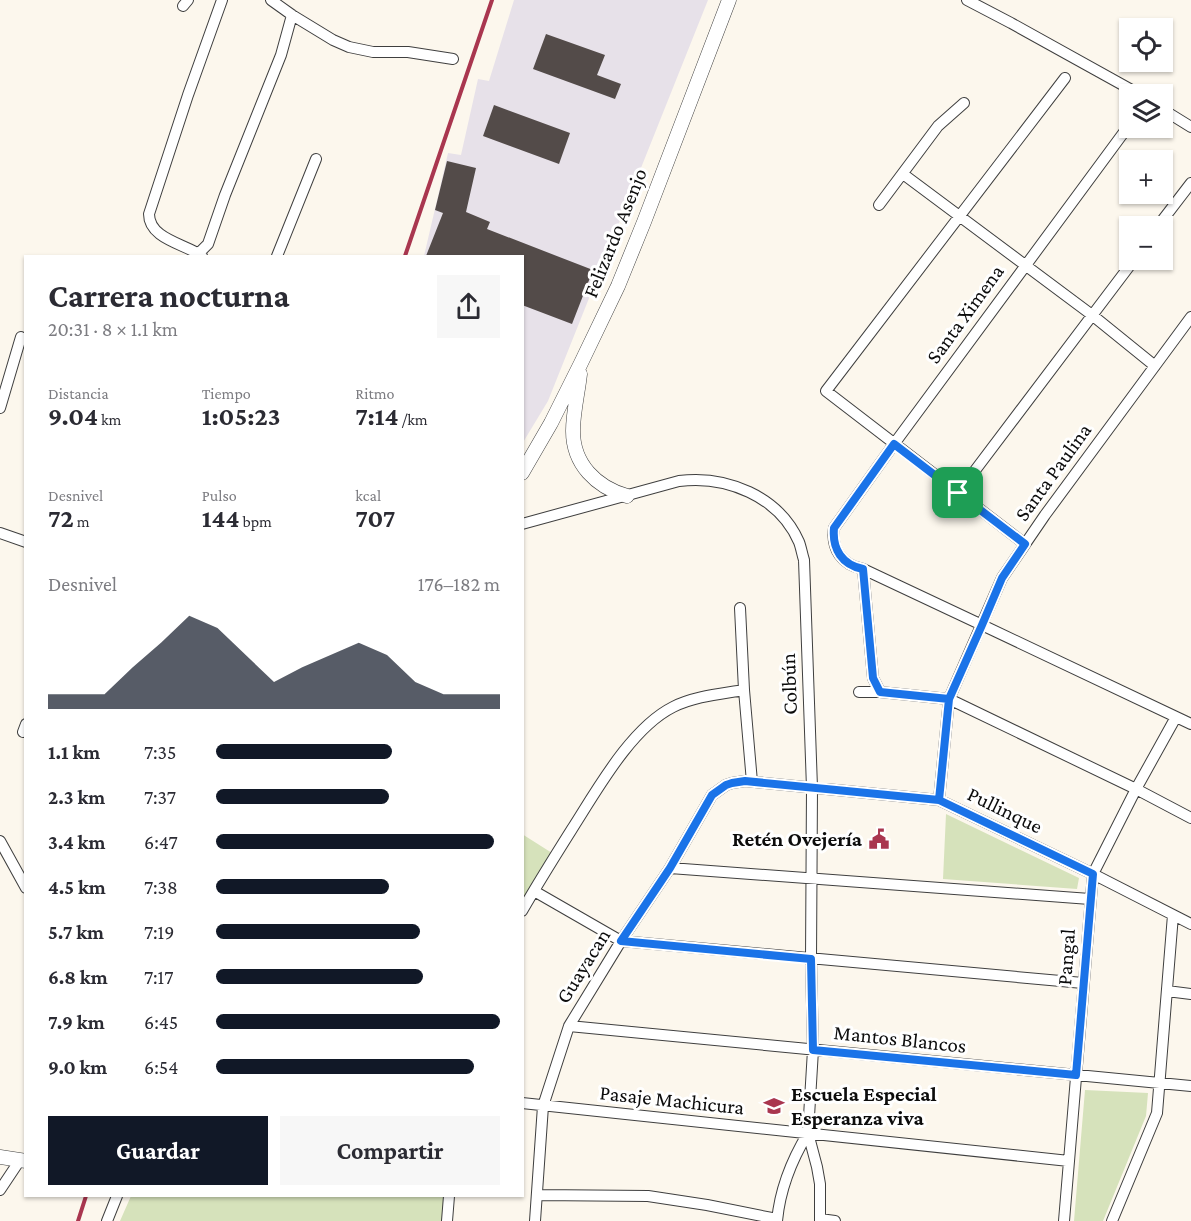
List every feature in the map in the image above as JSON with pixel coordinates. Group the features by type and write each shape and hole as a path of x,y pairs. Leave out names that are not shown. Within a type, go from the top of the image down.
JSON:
{"street":[{"path":"197,255 157,234 150,225 149,214 222,0"},
{"path":"271,0 333,39 356,49 384,53 408,52 453,59"},
{"name":"Felizardo Asenjo","path":"524,470 551,423 581,363 634,248 729,0"},
{"path":"967,0 1121,84"},
{"path":"200,255 208,244 281,55 292,15"},
{"path":"1025,544 826,391 1065,78"},
{"path":"879,205 938,126 964,103"},
{"path":"1173,116 1191,127"},
{"name":"Santa Ximena","path":"863,569 850,565 839,555 834,542 834,528 1120,138"},
{"path":"277,255 316,159"},
{"path":"903,174 1092,315 1155,366"},
{"path":"1166,216 1191,183"},
{"path":"958,493 1126,270"},
{"name":"Santa Paulina","path":"939,800 949,699 1002,578 1191,317"},
{"path":"0,408 21,337"},
{"path":"581,363 573,423 576,451 585,470 593,478 610,490 627,496"},
{"name":"Colbún","path":"524,523 679,481 705,479 744,489 768,504 794,532 800,543 804,560 812,788 813,1050 808,1133 820,1184 820,1220"},
{"path":"0,533 24,541"},
{"path":"863,569 1191,724"},
{"path":"863,569 873,678 880,692"},
{"path":"740,608 752,782"},
{"path":"524,908 589,802 628,746 651,721 674,706 703,697 744,690"},
{"path":"859,692 949,699 1191,818"},
{"name":"Pangal","path":"1064,1221 1093,874 1176,717"},
{"name":"Pullinque","path":"752,782 939,800 1191,924"},
{"name":"Guayacan","path":"535,1221 543,1106 569,1026 621,941 670,868 712,795 718,789 732,783 752,782"},
{"path":"0,841 24,884"},
{"path":"670,868 1090,899"},
{"path":"534,891 621,941 1083,983"},
{"path":"1112,1221 1157,1113 1173,915"},
{"path":"1167,991 1191,994"},
{"name":"Mantos Blancos","path":"569,1026 1191,1086"},
{"name":"Pasaje Machicura","path":"524,1103 1069,1161"},
{"name":"Colbún","path":"777,1220 787,1174 808,1133"},
{"path":"0,1157 23,1161 0,1190"},
{"path":"537,1195 648,1197 707,1205 777,1220"},
{"path":"107,1221 117,1197"},
{"path":"447,1221 450,1197"},
{"path":"820,1220 835,1221"}],"shaded area":[{"path":"514,0 708,0 548,401 524,441 524,255 424,255 448,153 461,155 478,79 489,81"}],"green space":[{"path":"946,814 1079,878 1077,889 943,879"},
{"path":"524,835 552,853 524,901"},
{"path":"1085,1090 1148,1093 1146,1116 1103,1221 1074,1221"},
{"path":"131,1197 444,1197 442,1221 120,1221"}],"building":[{"path":"546,34 605,55 597,75 621,84 615,99 533,69"},
{"path":"494,105 570,133 559,164 483,136"},
{"path":"447,161 476,168 466,212 490,222 487,229 593,270 572,324 524,306 524,255 426,255 443,213 435,210"}],"railway":[{"path":"405,255 492,0"},
{"path":"78,1221 86,1197"}],"place":[{"name":"Retén Ovejería","path":"879,839"},
{"name":"Escuela Especial Esperanza viva","path":"774,1106"}],"route":[{"path":"958,493 894,444 834,528 834,542 839,555 844,560 856,568 863,569 873,678 880,692 949,699 944,749 939,800 1093,874 1076,1075 813,1050 811,959 621,941 670,868 712,795 726,785 745,781 939,800 949,699 1002,578 1025,544 958,493"}]}
